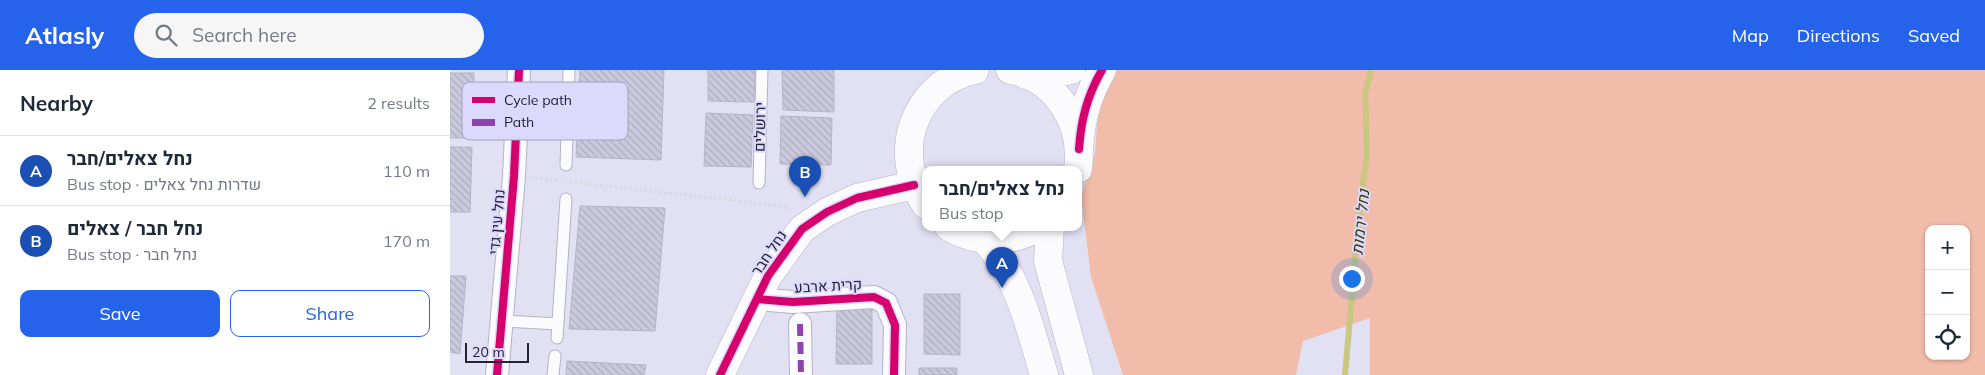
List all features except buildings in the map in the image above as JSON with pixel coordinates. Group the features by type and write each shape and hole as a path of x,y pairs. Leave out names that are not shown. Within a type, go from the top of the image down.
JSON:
{"main road":[{"path":"920,195 908,161 910,136 919,112 935,81 975,70"},
{"path":"1018,72 1047,75 1071,70"},
{"path":"1078,159 1084,112 1091,90 1102,70"},
{"path":"1018,72 1047,87 1063,104 1074,126 1078,159"},
{"name":"נחל חבר","path":"720,375 768,276 802,230 828,212 857,198 920,195"},
{"path":"958,231 984,239 1009,238 1030,231"},
{"path":"1050,231 1048,261 1079,375"},
{"path":"984,239 1006,267 1018,291 1044,375"}],"street":[{"name":"נחל עין גדי","path":"497,375 503,321 516,140"},
{"name":"קרית ארבע","path":"757,299 793,302 874,297 886,303 895,325 894,375"},
{"path":"800,324 801,375"}],"lane":[{"name":"ירושלים","path":"759,183 762,70"},
{"path":"566,165 567,140"},
{"path":"557,338 566,199"},
{"path":"503,321 558,324"},
{"path":"553,375 555,356"}],"path":[{"path":"514,176 786,207 802,230"}],"shaded area":[{"path":"1109,70 1985,70 1985,375 1370,375 1370,318 1303,341 1296,375 1123,375 1091,277 1082,193 1095,153 1100,84"}],"waterway":[{"name":"נחל ירמות","path":"1345,375 1360,205 1367,154 1365,93 1371,70"}],"marked path":[{"path":"800,324 801,375"}],"cycle path":[{"path":"518,82 519,70"},
{"path":"1079,149 1081,128 1086,108 1092,89 1102,70"},
{"path":"497,375 516,140"},
{"path":"720,375 768,276 802,229 827,212 857,198 914,185"},
{"path":"757,299 793,302 874,297 886,303 895,325 894,375"}],"place":[{"name":"נחל חבר / צאלים","path":"805,197"},
{"name":"נחל צאלים/חבר","path":"1002,288"}]}
